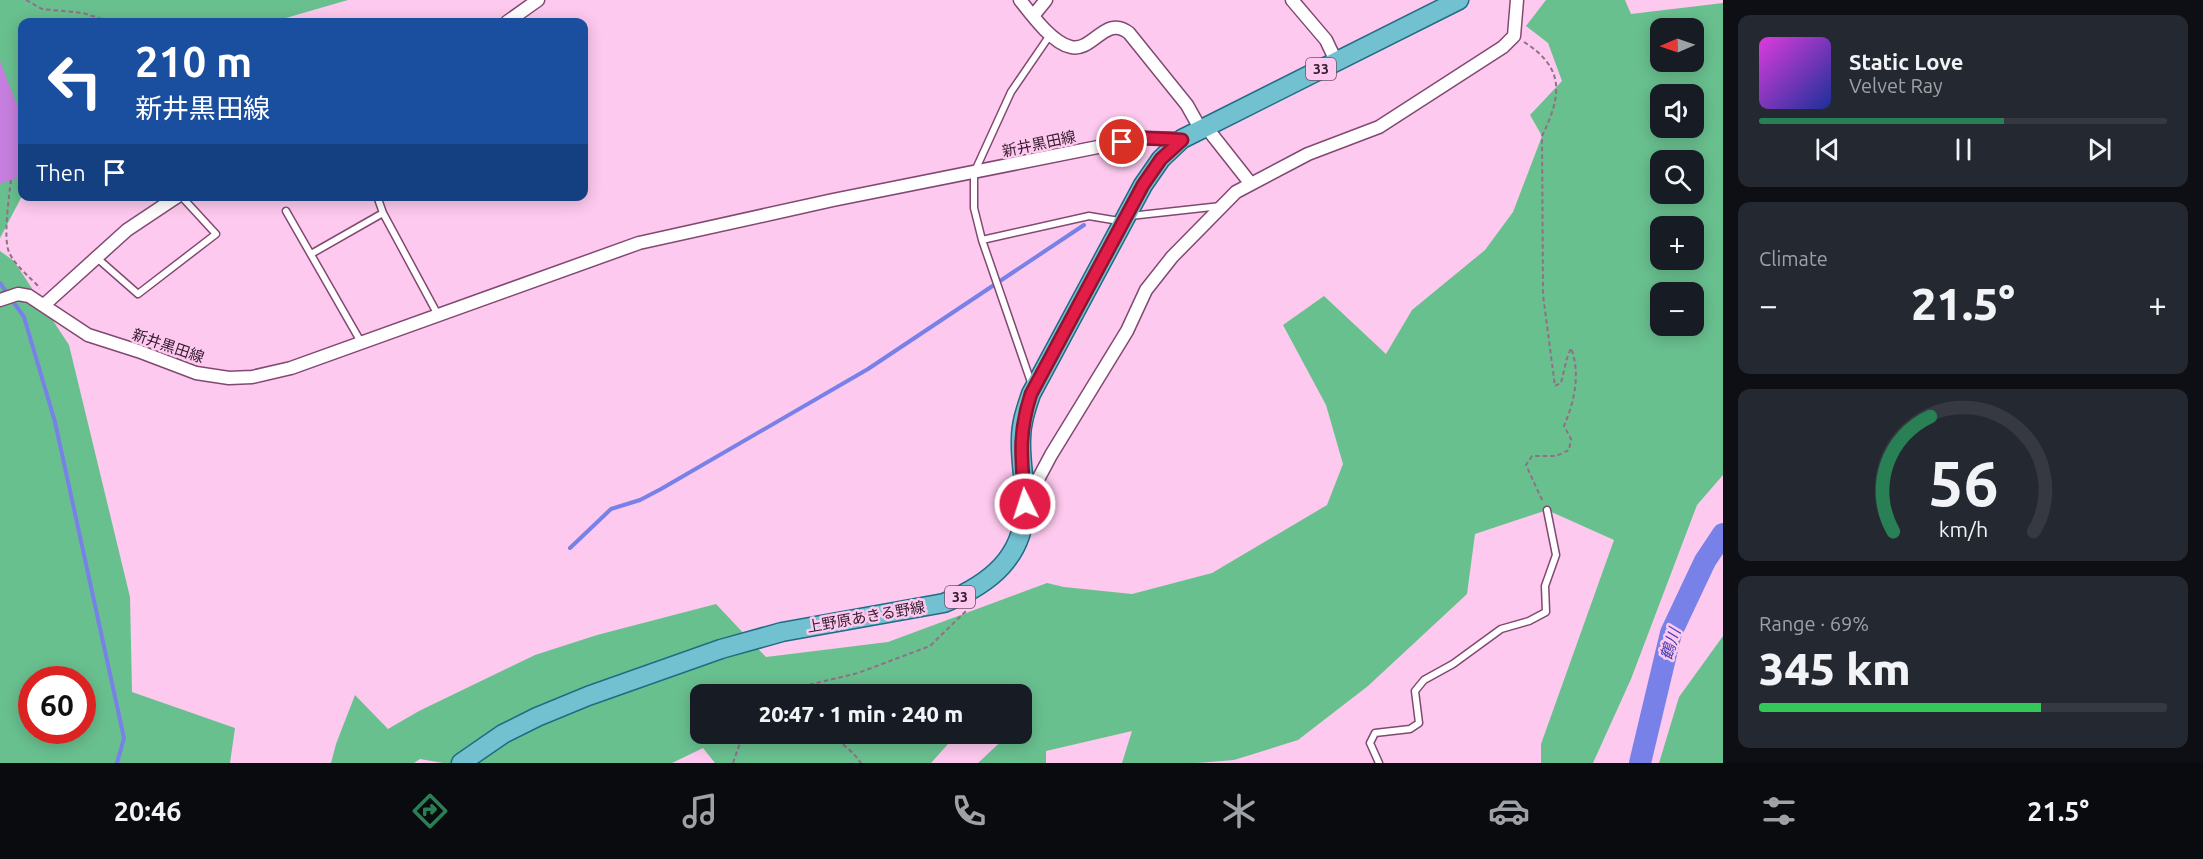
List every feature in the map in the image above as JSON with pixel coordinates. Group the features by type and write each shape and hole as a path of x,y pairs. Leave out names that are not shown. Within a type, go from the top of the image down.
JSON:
{"main road":[{"name":"上野原あきる野線","path":"461,763 503,734 537,717 588,696 721,649 782,632 944,603 969,593 983,584 1015,550 1022,534 1025,504 1021,438 1024,415 1033,390 1124,219 1155,167 1182,140 1203,128 1459,0"}],"street":[{"path":"513,18 538,0"},
{"path":"1020,0 1050,35 1064,45 1077,48 1114,27 1122,27 1251,184"},
{"path":"1033,16 1046,0"},
{"path":"1292,0 1326,40 1336,62"},
{"path":"1025,504 1051,455 1127,331 1146,290 1172,257 1236,192 1308,154 1379,127 1503,47 1514,36 1517,0"},
{"name":"新井黒田線","path":"0,300 24,294 44,302 88,335 196,373 218,377 252,377 278,372 639,243 833,200 1143,138 1182,140"},
{"path":"44,302 127,230 172,201"}],"lane":[{"path":"1033,390 982,240 974,208 974,173 1011,92 1050,35"},
{"path":"96,258 138,294 216,234 185,201"},
{"path":"379,201 438,315"},
{"path":"982,240 1089,216 1124,219 1225,205"},
{"path":"286,211 362,342"},
{"path":"311,254 383,213"},
{"path":"1379,763 1370,743 1375,733 1410,729 1419,723 1415,691 1424,680 1453,664 1501,629 1529,621 1546,612 1545,586 1556,555 1547,510"}],"path":[{"path":"26,0 42,9 83,13 99,18"},
{"path":"1514,36 1538,51 1549,62 1556,82 1556,97 1542,136 1544,295 1555,387 1561,383 1571,348 1576,360 1574,402 1564,426 1571,439 1569,450 1556,456 1532,456 1526,465 1547,510"},
{"path":"11,180 8,249 44,302"},
{"path":"812,684 858,673 930,646 970,608"},
{"path":"733,763 740,744"},
{"path":"843,744 853,751 861,763"}],"green space":[{"path":"0,0 348,0 286,18 18,18 19,201 0,238"},
{"path":"1546,0 1625,0 1631,14 1723,3 1723,475 1697,505 1631,679 1593,763 1541,763 1541,744 1614,540 1547,510 1475,534 1467,594 1368,686 1298,740 1234,760 1197,763 1122,763 1132,731 1046,751 1046,763 978,763 998,744 1032,744 1032,684 690,684 690,744 948,744 931,763 715,763 703,748 672,763 443,763 420,759 414,763 331,763 355,695 388,729 419,711 535,655 597,635 716,604 766,657 888,642 1047,583 1132,594 1212,573 1327,505 1343,464 1326,405 1283,325 1324,296 1386,354 1412,310 1485,250 1513,212 1542,136 1530,115 1562,81 1548,43 1526,26"},
{"path":"0,251 14,261 69,345 130,597 132,692 235,728 230,763 0,763"},
{"path":"1723,636 1723,763 1659,763 1679,697"}],"building":[{"path":"0,61 18,108 18,177 0,184"}],"waterway":[{"path":"570,548 611,509 640,500 661,489 868,369 1084,225"},
{"path":"0,283 24,317 55,422 124,738 117,763"},
{"name":"鶴川","path":"1640,763 1671,633 1705,561 1723,534"}],"route":[{"path":"1025,504 1021,438 1024,415 1031,394 1143,185 1161,159 1182,140 1143,138 1122,142"}]}
